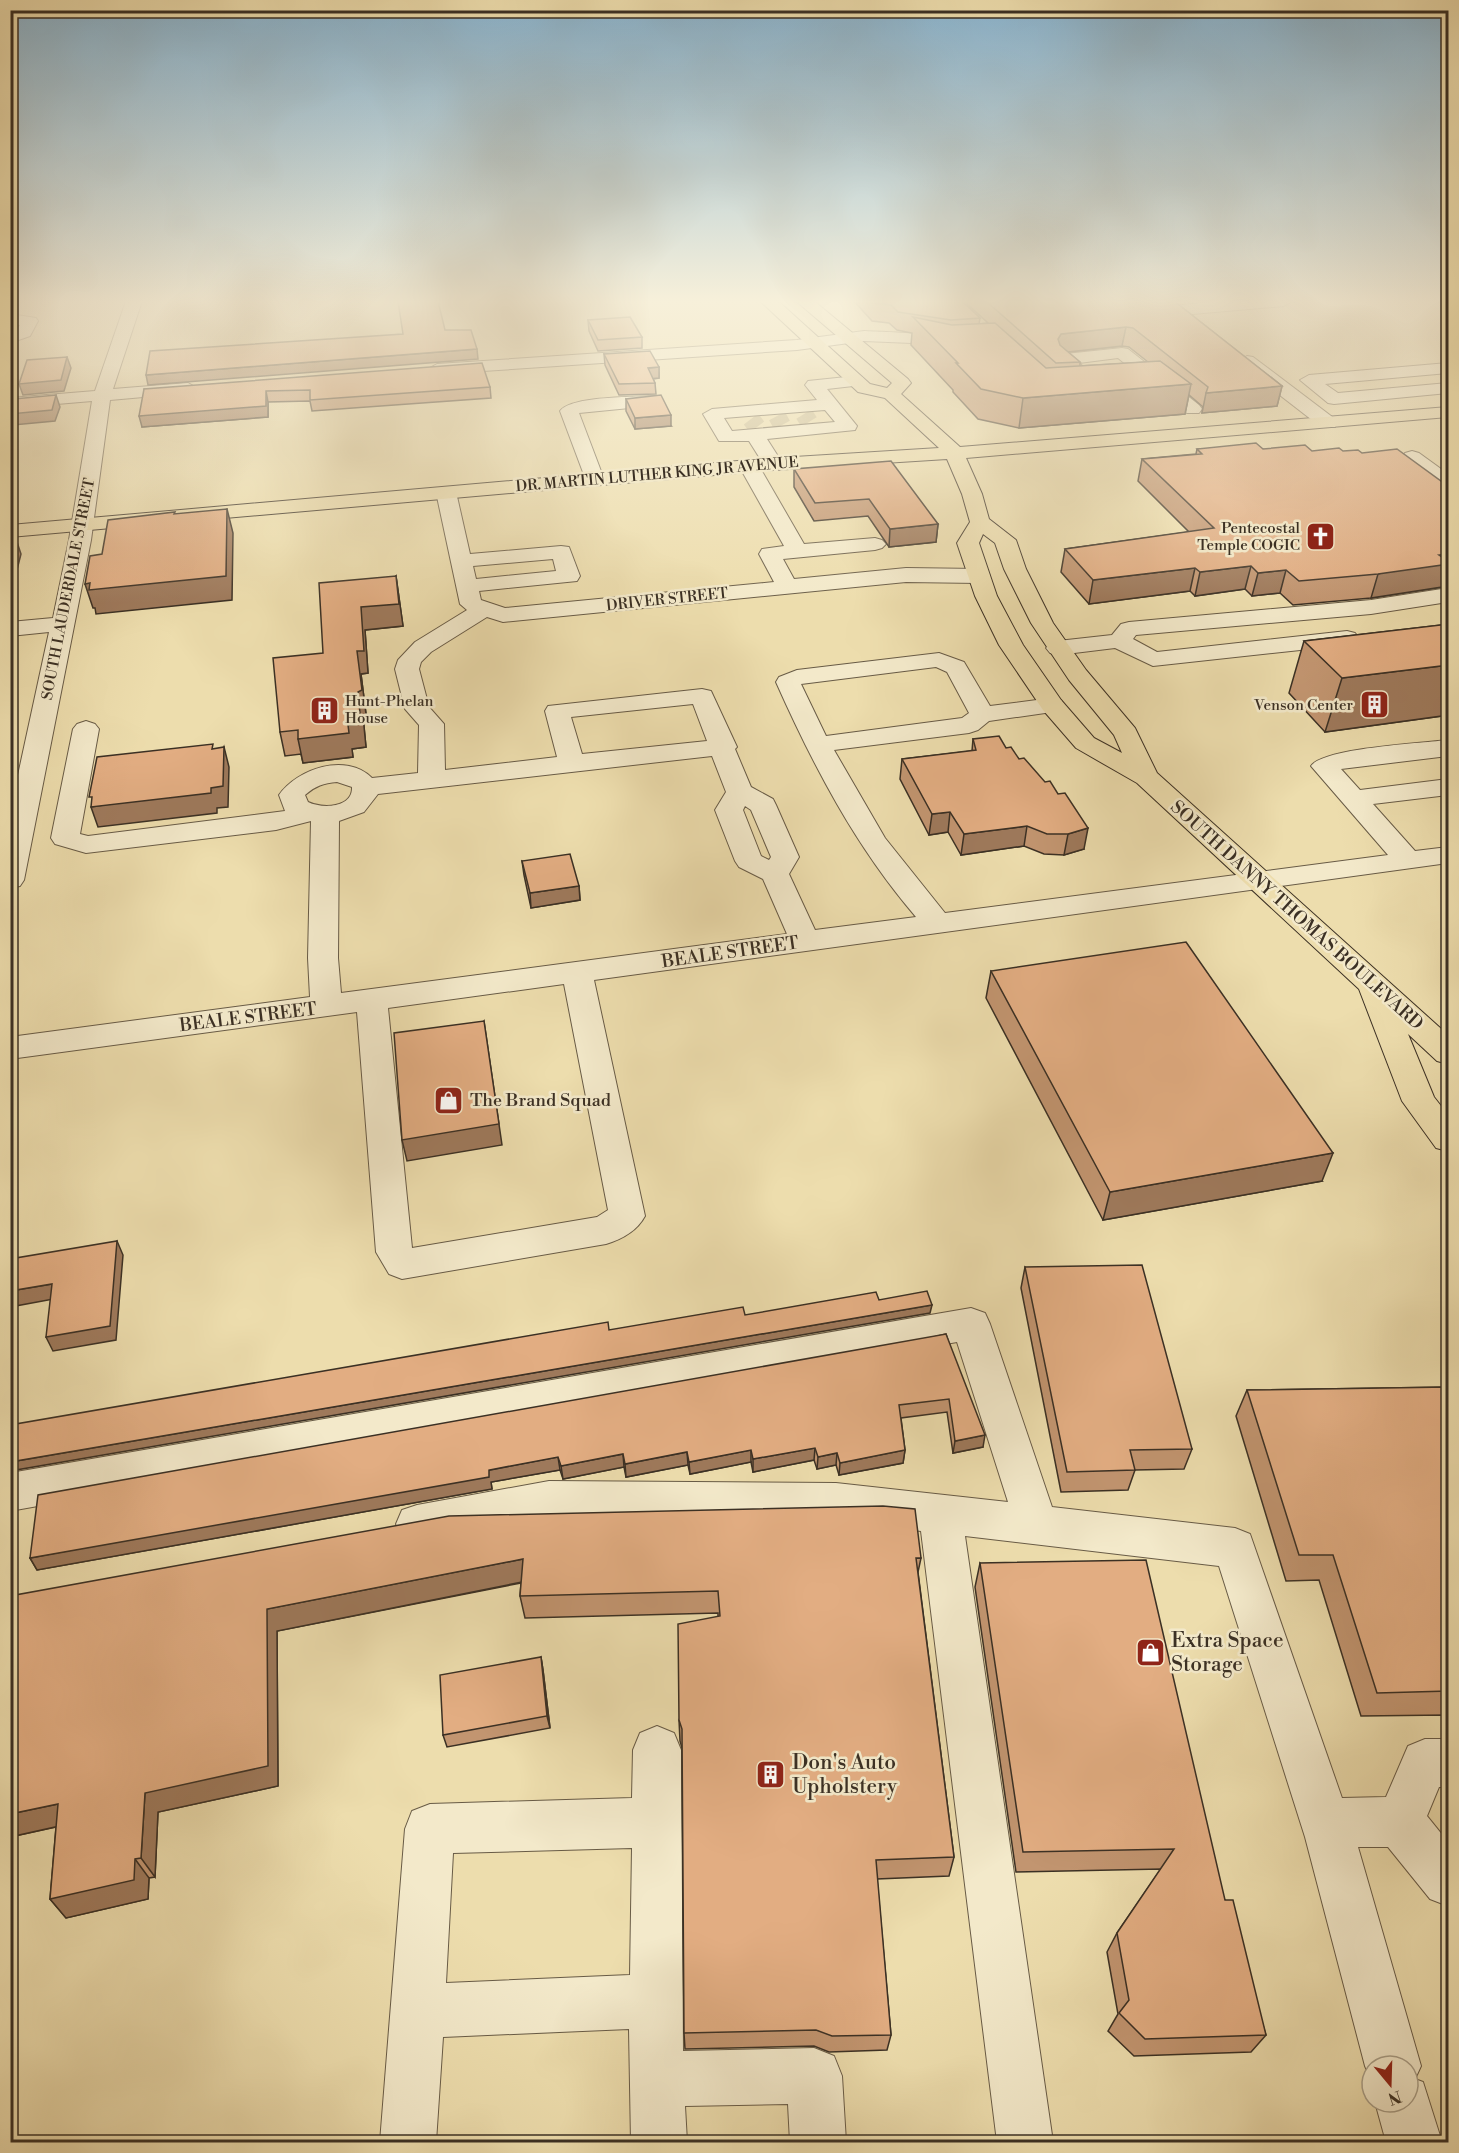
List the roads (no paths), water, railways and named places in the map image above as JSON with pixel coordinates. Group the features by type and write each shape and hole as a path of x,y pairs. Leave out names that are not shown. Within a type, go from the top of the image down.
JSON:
{"main road":[{"path":"899,401 953,451 972,494 980,522"},
{"name":"DR. MARTIN LUTHER KING JR AVENUE","path":"10,531 773,464 953,451 1015,449 1449,412"},
{"name":"SOUTH DANNY THOMAS BOULEVARD","path":"1146,777 1126,734 1058,648 1029,599 1005,540 980,522 968,543 991,606 1011,645 1052,705 1085,743 1146,777 1449,1053"},
{"path":"1370,980 1419,1101 1449,1139"}],"street":[{"path":"10,403 28,401"},
{"name":"SOUTH LAUDERDALE STREET","path":"10,880 82,525 101,401"},
{"path":"594,479 568,411 576,407 638,401"},
{"path":"754,425 806,418 848,426 828,401"},
{"path":"1184,401 1193,409"},
{"path":"1300,401 1328,423"},
{"path":"754,425 806,418 830,404"},
{"path":"754,425 773,464"},
{"path":"1439,454 1412,457 1449,483"},
{"path":"749,466 797,551"},
{"path":"446,492 471,604 484,609"},
{"path":"787,586 770,554 875,543"},
{"path":"462,561 570,551 569,576 468,586"},
{"name":"DRIVER STREET","path":"484,609 503,615 906,575 979,576"},
{"path":"1119,641 1129,629 1371,607 1449,596"},
{"path":"431,780 433,742 431,724 417,709 407,669 411,660 423,647 484,609"},
{"path":"10,629 63,624"},
{"path":"1058,648 1119,641 1153,659 1366,636"},
{"path":"937,923 907,890 816,745 788,682 797,677 939,660 956,667 982,715"},
{"path":"572,763 557,711 702,696 724,747 739,792 763,805 773,829 784,856 775,874"},
{"path":"816,745 969,725 982,715 1052,705"},
{"path":"86,729 65,838 86,845 276,822 349,809 365,797 366,787"},
{"path":"10,745 39,742"},
{"path":"366,787 724,747"},
{"path":"1409,861 1324,766 1342,760 1449,748"},
{"path":"316,814 296,807 292,801 292,795 303,782 324,775 347,775 357,778 366,787"},
{"path":"1353,799 1449,787"},
{"path":"739,792 729,810 748,861 775,874 805,942"},
{"path":"316,814 326,1006"},
{"path":"738,834 773,829"},
{"name":"BEALE STREET","path":"10,1048 1449,855"},
{"path":"372,1000 393,1252 402,1264 606,1230 627,1216 577,973"},
{"path":"10,1492 971,1324 1036,1524"},
{"path":"385,1530 549,1500 836,1502 1235,1548 1325,1823 1391,2054"},
{"path":"940,1514 1025,2142"},
{"path":"657,1750 656,2079 658,2142"},
{"path":"1400,1822 1425,1763 1449,1763"},
{"path":"408,2142 430,1829 656,1822"},
{"path":"1325,1823 1400,1822"},
{"path":"1400,1822 1449,1881"},
{"path":"416,2011 656,2001"},
{"path":"656,2079 814,2076 818,2142"},
{"path":"1406,2114 1414,2142"}],"tunnel":[{"path":"804,414 809,422"},
{"path":"777,416 782,425"},
{"path":"751,419 757,427"}],"place":[{"name":"Pentecostal Temple COGIC","path":"1321,537"},
{"name":"Venson Center","path":"1374,705"},
{"name":"Hunt-Phelan House","path":"324,710"},
{"name":"The Brand Squad","path":"449,1100"},
{"name":"Extra Space Storage","path":"1150,1652"},
{"name":"Don's Auto Upholstery","path":"771,1774"}]}
